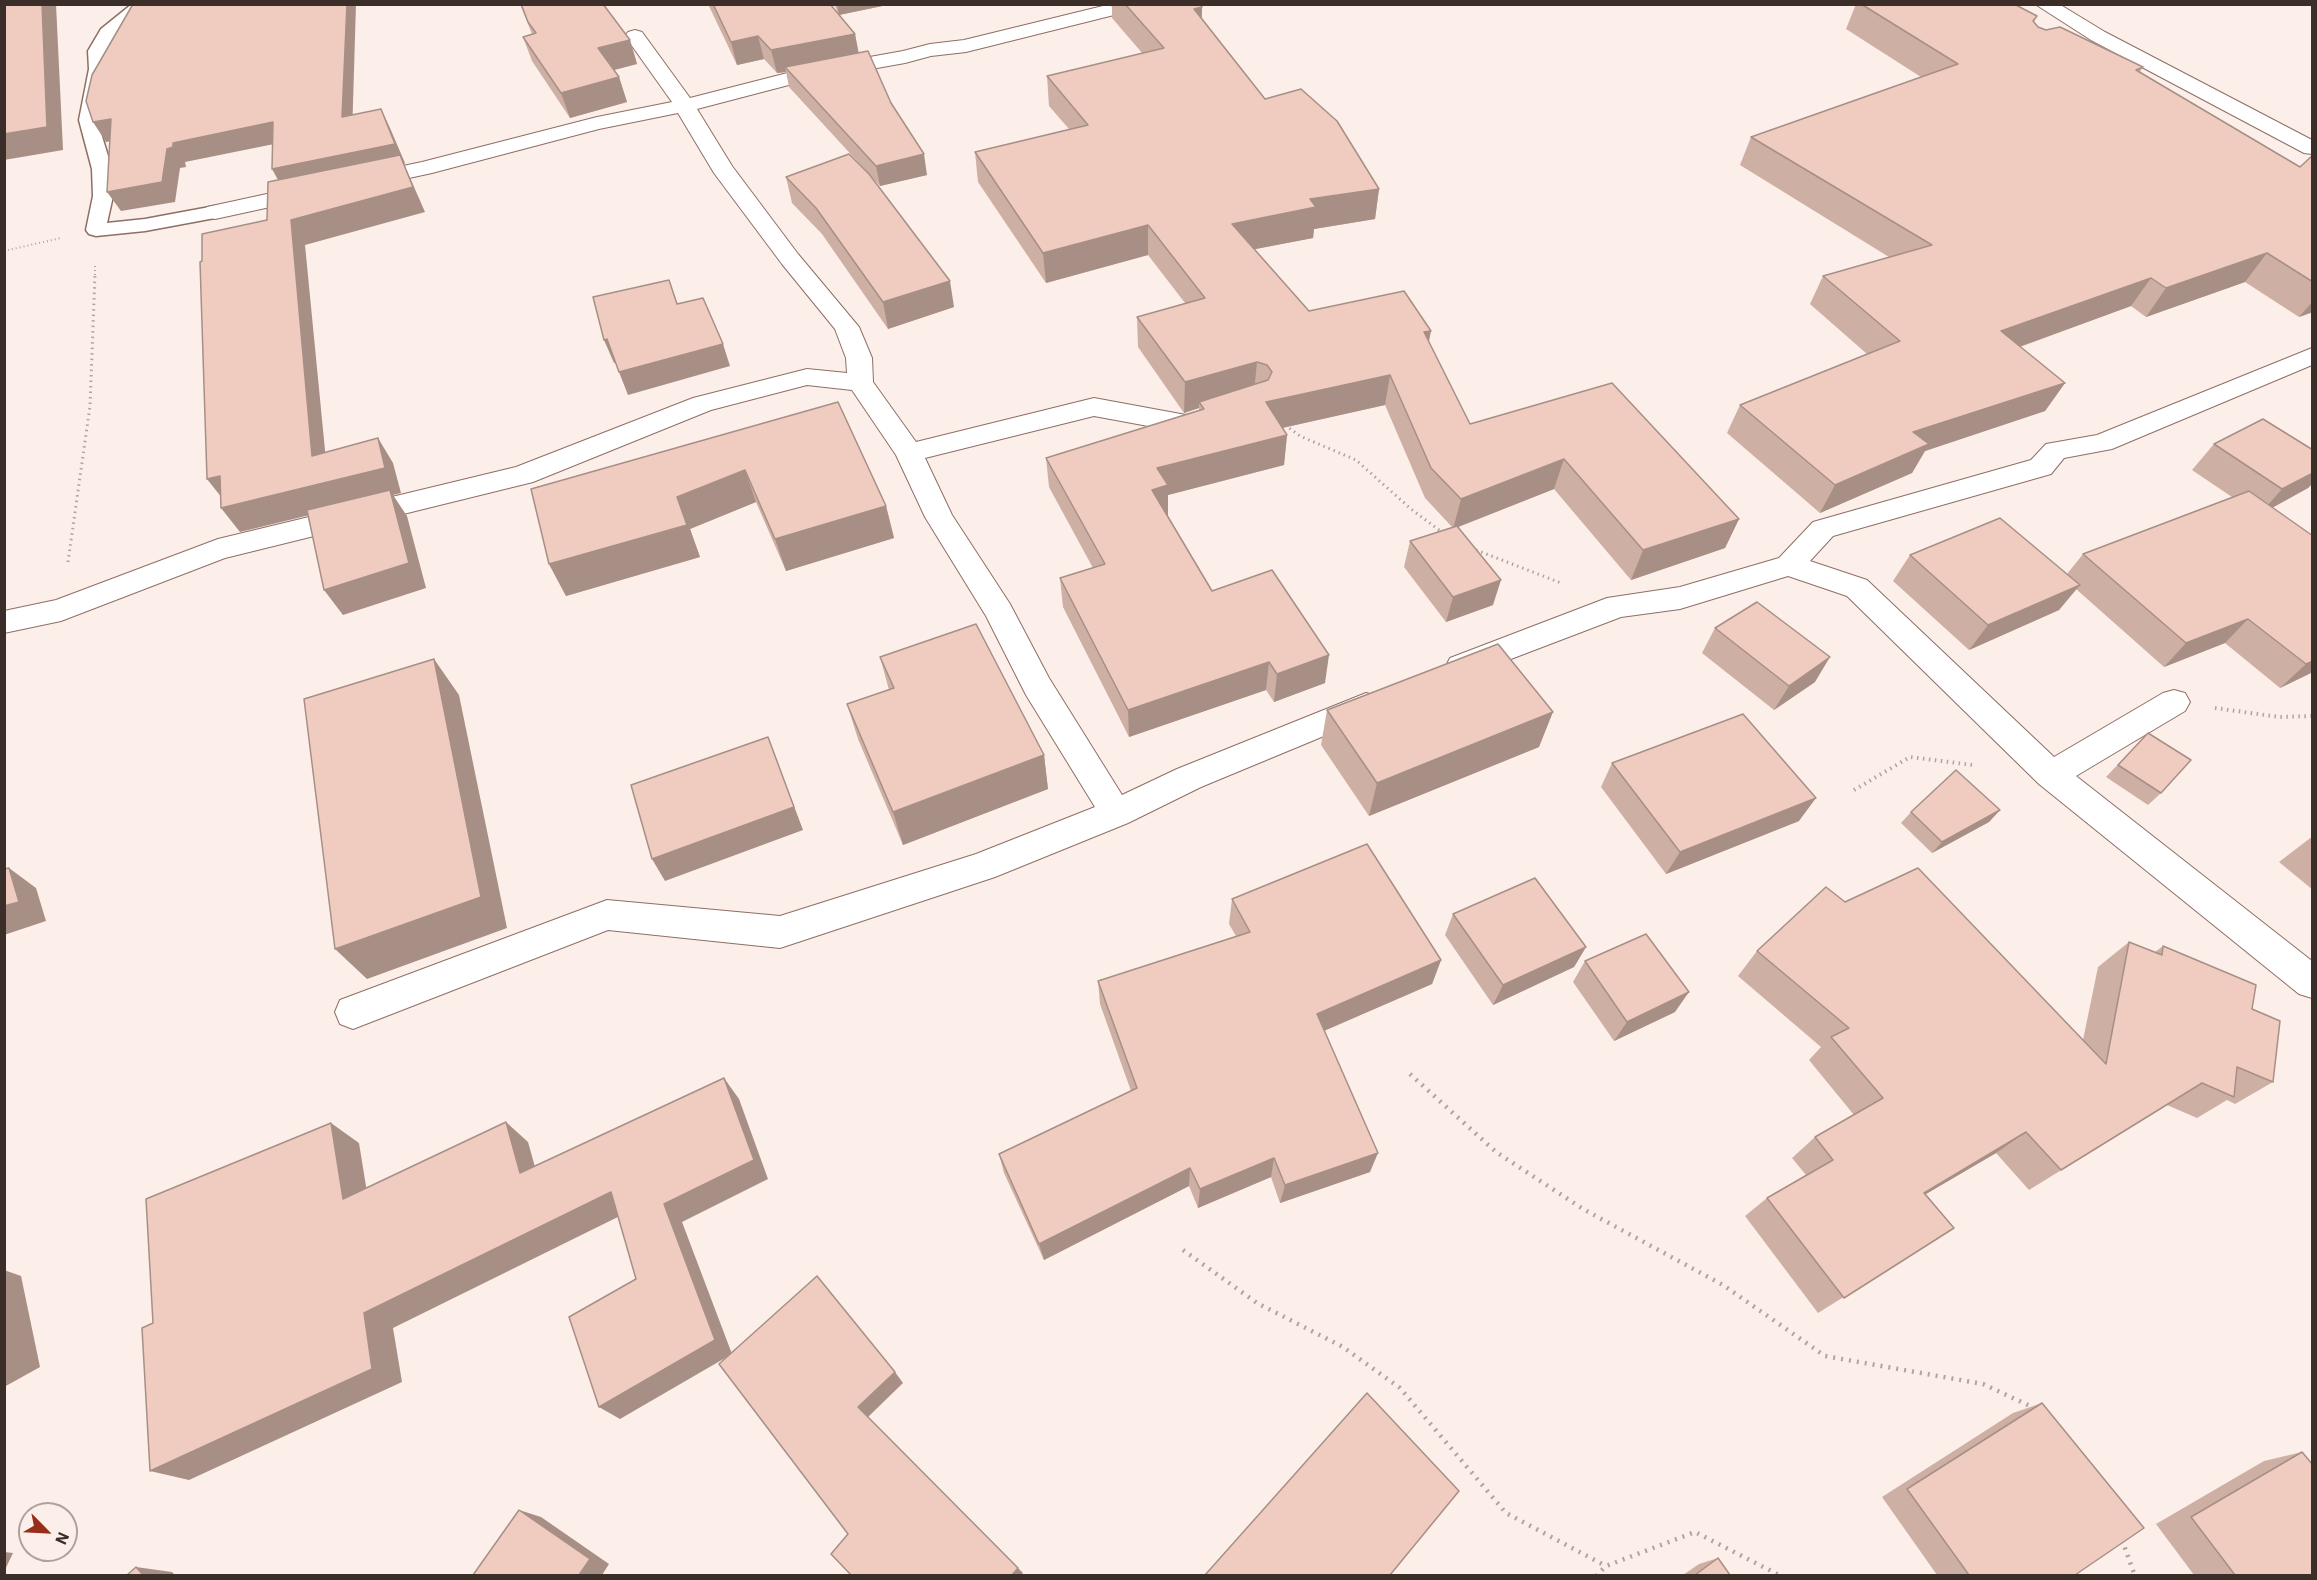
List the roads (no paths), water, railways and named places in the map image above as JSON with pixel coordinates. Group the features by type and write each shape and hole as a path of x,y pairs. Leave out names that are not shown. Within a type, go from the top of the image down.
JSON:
{"street":[{"path":"2044,4 2098,36 2313,148"},
{"path":"214,212 424,168 597,123 684,106 803,75 966,46 1107,11"},
{"path":"635,36 684,106 722,168 790,259 847,327 859,358 860,382 909,453 939,517 999,612 1037,686 1116,813"},
{"path":"2065,42 2098,36"},
{"path":"1428,680 1618,606 1680,598 1789,564 1823,529 2041,467 2056,450 2102,443 2313,356"},
{"path":"4,622 61,610 218,549 523,475 702,404 807,377 860,382"},
{"path":"909,453 1095,407 1186,424 1255,403"},
{"path":"1789,564 1857,588 2051,775 2313,982"},
{"path":"353,1012 607,915 780,932 982,867 1116,813 1189,778 1395,693"},
{"path":"2051,775 2174,702"}],"lane":[{"path":"143,4 107,33 97,51 98,69 88,120 102,169 103,196 96,230 145,225 214,212"}]}
